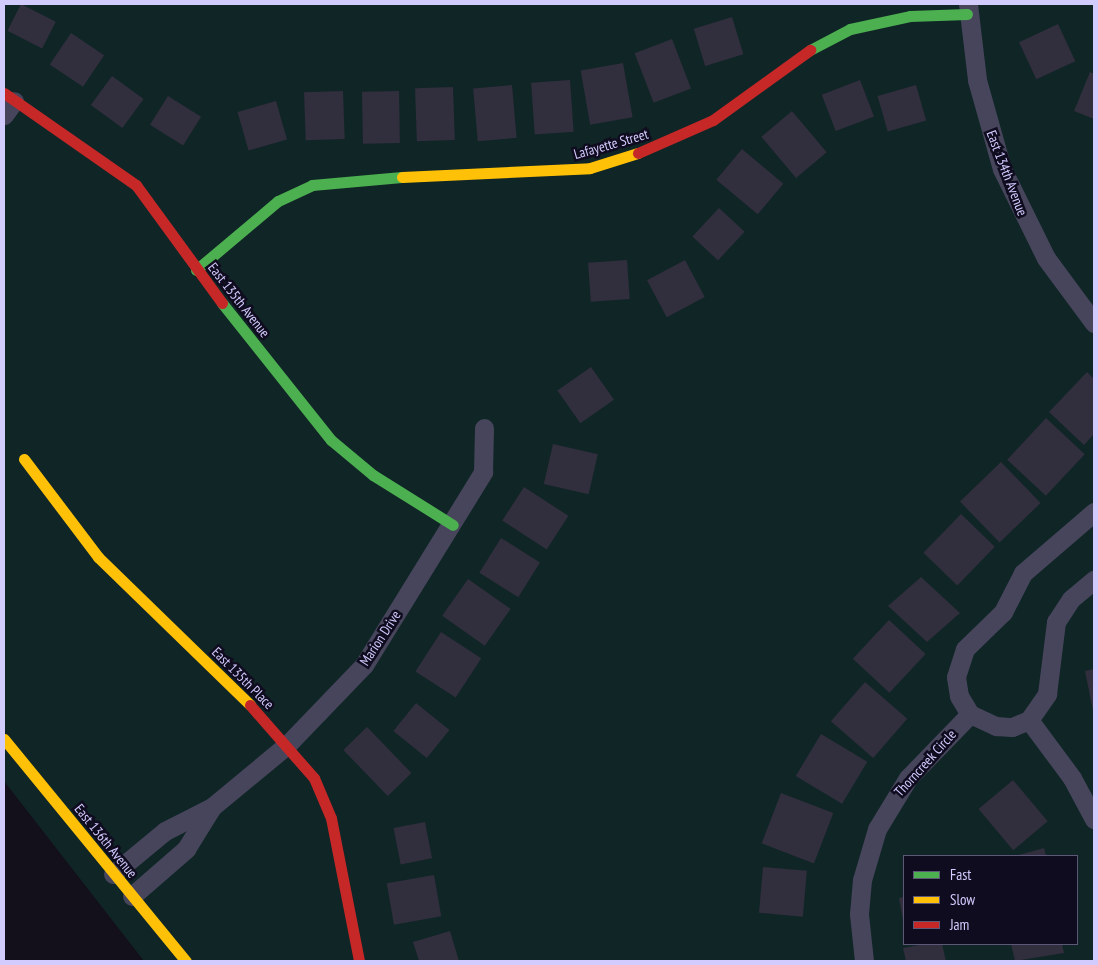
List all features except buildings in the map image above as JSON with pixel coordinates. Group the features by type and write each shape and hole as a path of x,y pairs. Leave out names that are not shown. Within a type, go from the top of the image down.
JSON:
{"street":[{"name":"Lafayette Street","path":"196,270 271,206 312,185 339,180 590,168 660,146 713,120 791,60 850,29 910,16 968,9"},
{"name":"East 134th Avenue","path":"968,9 977,80 1002,169 1046,258 1094,323"},
{"name":"East 135th Avenue","path":"7,103 136,185 196,270 331,440 373,475 453,525"},
{"name":"Marion Drive","path":"113,874 165,831 212,807 287,745 364,664 453,525 483,472 484,428"},
{"name":"East 135th Place","path":"24,459 98,557 287,745 314,778 332,818 359,961"},
{"path":"1094,512 1023,572 1003,612 965,649 956,677 959,696 970,714 996,726 1012,727 1029,720 1047,694 1056,622 1071,599 1094,580"},
{"name":"Thorncreek Circle","path":"864,961 859,914 862,880 877,830 908,778 970,714"},
{"path":"1029,720 1072,778 1094,818"},
{"name":"East 136th Avenue","path":"4,739 186,961"},
{"name":"Marion Drive","path":"132,896 186,849 212,807"}],"green space":[{"path":"4,4 1094,4 1094,961 144,961 4,781"}],"traffic: fast":[{"path":"810,50 850,29 910,16 967,14"},
{"path":"196,270 278,201 312,185 402,177"},
{"path":"222,303 331,440 373,475 453,525"}],"traffic: slow":[{"path":"402,177 590,168 638,153"},
{"path":"24,459 98,557 250,705"},
{"path":"4,739 186,961"}],"traffic: jam":[{"path":"638,153 713,120 810,50"},
{"path":"4,93 136,185 222,303"},
{"path":"250,705 314,778 331,818 359,961"}]}
